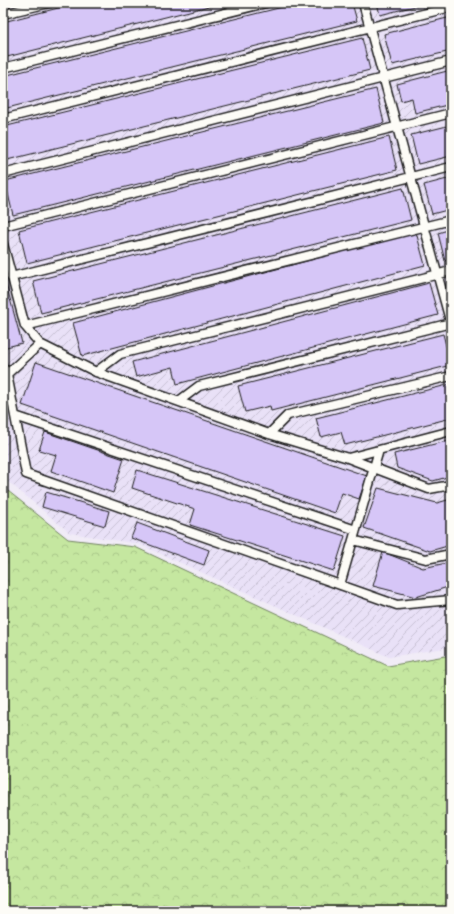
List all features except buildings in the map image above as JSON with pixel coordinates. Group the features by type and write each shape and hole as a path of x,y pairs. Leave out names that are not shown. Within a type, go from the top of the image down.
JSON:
{"lane":[{"path":"3,14 49,3"},
{"path":"3,68 266,3"},
{"path":"179,401 199,386 451,324 363,3"},
{"path":"3,119 451,7"},
{"path":"3,174 451,61"},
{"path":"3,226 451,114"},
{"path":"11,277 451,167"},
{"path":"25,326 451,220"},
{"path":"3,244 25,326 40,344 96,372 269,434 348,458 429,489 451,485"},
{"path":"96,372 120,354 451,271"},
{"path":"40,344 4,372 15,416 26,474 396,605 451,600"},
{"path":"269,434 288,415 451,376"},
{"path":"15,416 356,530"},
{"path":"348,458 451,431"},
{"path":"340,585 379,450"},
{"path":"353,540 426,559 451,554"}],"shaded area":[{"path":"3,3 451,3 451,647 389,657 139,544 70,533 11,484 3,480"}],"green space":[{"path":"3,487 68,539 135,547 388,666 451,655 451,911 3,911"}]}
